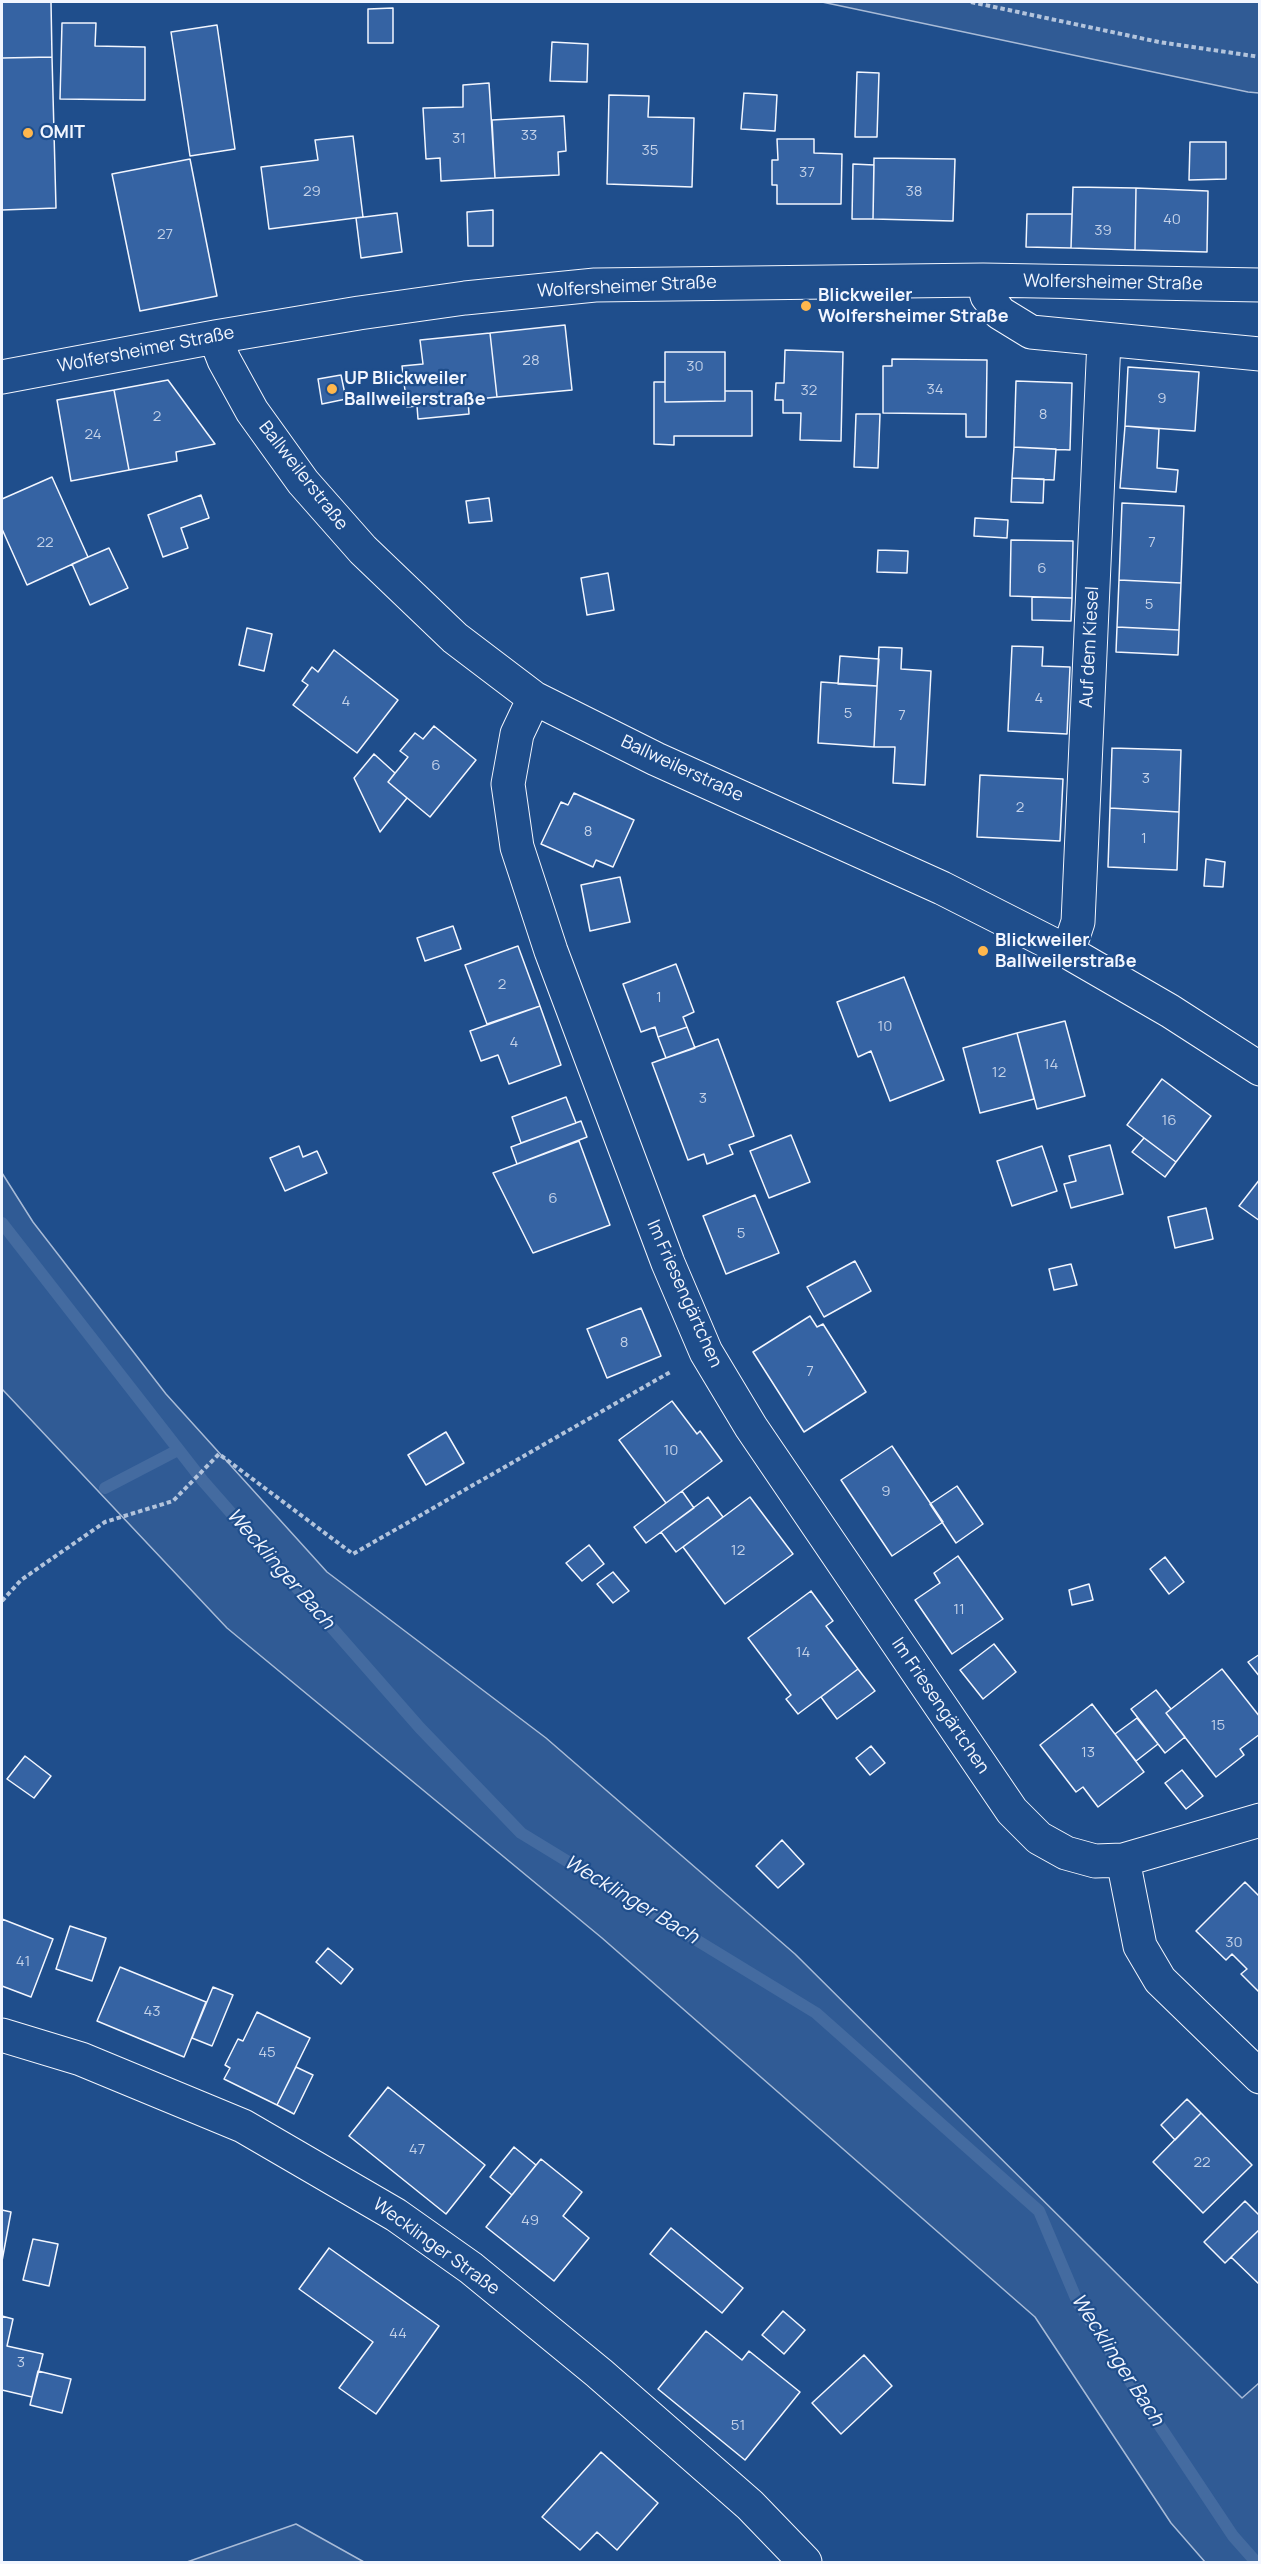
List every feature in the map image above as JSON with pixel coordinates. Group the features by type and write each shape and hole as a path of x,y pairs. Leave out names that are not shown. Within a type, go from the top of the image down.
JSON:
{"street":[{"name":"Wolfersheimer Straße","path":"2,377 215,337 441,302 595,285 983,280 1260,285"},
{"path":"983,280 987,296 1000,313 1031,332 1260,354"},
{"name":"Ballweilerstraße","path":"215,337 224,360 252,411 303,482 363,550 455,638 534,698 656,759 942,888 1068,952 1170,1011 1260,1069"},
{"name":"Auf dem Kiesel","path":"1068,952 1078,922 1104,340"},
{"name":"Im Friesengärtchen","path":"534,698 518,734 508,784 517,847 551,951 651,1219 706,1352 751,1427 1012,1811 1039,1838 1066,1853 1095,1861 1123,1860 1260,1820"},
{"path":"1123,1860 1140,1946 1160,1980 1260,2077"},
{"name":"Wecklinger Straße","path":"2,2035 81,2059 243,2126 396,2215 471,2268 599,2373 750,2505 805,2562"}],"path":[{"path":"971,2 1159,42 1260,57"},
{"path":"2,1601 21,1580 105,1522 173,1501 219,1454 353,1554 706,1352"}],"shaded area":[{"path":"822,2 1259,2 1259,93 1248,92"},
{"path":"2,1173 33,1222 166,1394 327,1572 546,1738 795,1954 1242,2398 1259,2383 1259,2562 1205,2562 1171,2523 1035,2317 602,1938 227,1628 2,1389"},
{"path":"296,2524 364,2562 187,2562"}],"building":[{"path":"2,2 51,2 52,57 2,58"},
{"path":"393,8 393,43 368,43 368,9"},
{"path":"62,23 96,23 95,46 145,47 145,100 60,99"},
{"path":"217,25 235,149 190,156 171,32"},
{"path":"552,42 588,44 587,82 550,81"},
{"name":"OMIT","path":"52,57 56,208 2,210 2,58"},
{"path":"857,72 879,73 877,137 855,137"},
{"path":"489,83 495,178 441,181 440,158 426,159 423,108 463,107 463,85"},
{"path":"744,93 777,95 775,131 741,129"},
{"path":"609,95 649,96 648,117 694,118 692,187 607,184"},
{"path":"564,116 566,151 558,152 559,175 495,178 492,120"},
{"path":"353,136 363,217 269,229 261,167 318,160 315,140"},
{"path":"777,139 814,139 814,153 842,154 841,204 777,204 777,185 772,185 772,160 778,160"},
{"path":"1190,142 1226,142 1226,179 1189,180"},
{"path":"874,158 955,159 953,221 873,219"},
{"path":"190,159 217,296 140,311 112,174"},
{"path":"853,164 874,165 873,219 852,219"},
{"path":"1073,187 1136,188 1135,250 1071,248"},
{"path":"1136,188 1208,191 1207,252 1135,250"},
{"path":"493,210 493,246 468,246 467,212"},
{"path":"397,213 402,252 361,258 356,218"},
{"path":"1027,214 1072,214 1071,248 1026,247"},
{"path":"565,325 572,390 497,397 490,333"},
{"path":"490,333 497,397 468,400 469,414 418,419 417,406 407,407 402,366 423,364 420,340"},
{"path":"785,350 843,352 841,441 800,440 801,413 783,413 783,400 775,400 776,383 784,383"},
{"path":"665,352 725,352 725,401 665,402"},
{"path":"892,359 987,360 986,437 966,437 966,414 883,413 883,366 892,366"},
{"path":"1128,367 1199,372 1195,431 1125,426"},
{"name":"UP Blickweiler Ballweilerstraße","path":"341,375 346,399 322,404 318,379"},
{"path":"168,380 215,444 176,452 177,461 129,470 114,390"},
{"path":"1016,381 1072,383 1070,450 1014,447"},
{"path":"654,382 665,382 665,402 725,401 725,391 752,391 752,436 674,436 674,445 654,444"},
{"path":"114,390 129,470 71,481 57,400"},
{"path":"856,414 880,414 878,468 854,467"},
{"path":"1125,426 1159,429 1157,468 1178,470 1176,492 1120,488"},
{"path":"1014,447 1056,449 1054,480 1012,478"},
{"path":"52,477 88,557 27,585 2,529 2,499"},
{"path":"1012,478 1044,479 1043,503 1011,502"},
{"path":"201,495 209,518 181,528 188,548 163,557 148,515"},
{"path":"489,498 492,521 469,523 466,501"},
{"path":"1122,503 1184,506 1181,583 1119,580"},
{"path":"975,518 1008,520 1007,538 974,536"},
{"path":"1011,540 1073,541 1072,598 1010,596"},
{"path":"109,548 128,588 90,605 72,564"},
{"path":"878,550 908,551 907,573 877,572"},
{"path":"608,573 614,610 587,615 581,578"},
{"path":"1119,580 1181,583 1179,630 1117,627"},
{"path":"1032,597 1072,598 1071,621 1032,620"},
{"path":"1117,627 1179,630 1178,655 1116,652"},
{"path":"247,628 272,634 264,671 239,665"},
{"path":"1012,646 1043,647 1042,666 1070,667 1067,734 1008,731"},
{"path":"879,647 902,648 901,669 931,671 925,785 893,783 895,747 874,747"},
{"path":"334,650 398,700 357,753 293,705 308,685 302,681 312,667 318,672"},
{"path":"840,656 879,659 877,686 838,684"},
{"path":"821,682 877,686 874,747 818,743"},
{"path":"434,726 476,760 430,817 388,782 408,757 400,751 415,733 423,739"},
{"path":"1112,748 1181,750 1179,812 1110,808"},
{"path":"374,754 395,773 388,782 407,798 380,832 354,778"},
{"path":"980,775 1063,779 1060,841 977,837"},
{"path":"574,793 634,820 613,867 596,860 593,867 541,844 561,802 568,805"},
{"path":"1110,808 1179,812 1177,870 1108,867"},
{"path":"1206,859 1225,862 1223,887 1204,886"},
{"path":"620,877 630,922 590,931 581,885"},
{"path":"453,926 461,949 425,961 417,938"},
{"path":"518,946 540,1006 487,1024 465,965"},
{"path":"676,964 694,1012 683,1017 687,1027 658,1037 655,1027 641,1032 623,984"},
{"path":"904,977 944,1080 890,1101 871,1051 858,1057 837,1002"},
{"path":"540,1006 561,1065 509,1084 498,1055 481,1061 470,1031"},
{"path":"1065,1021 1085,1096 1037,1109 1017,1033"},
{"path":"687,1027 695,1048 666,1058 658,1037"},
{"path":"1017,1033 1034,1099 980,1113 963,1048"},
{"path":"718,1039 754,1136 729,1145 733,1154 707,1164 704,1154 688,1160 652,1063"},
{"path":"1162,1079 1211,1116 1176,1162 1127,1125"},
{"path":"566,1097 576,1123 521,1143 512,1117"},
{"path":"581,1121 587,1137 517,1164 511,1147"},
{"path":"791,1135 810,1182 769,1198 750,1151"},
{"path":"1144,1138 1176,1162 1165,1177 1132,1152"},
{"path":"579,1141 610,1225 533,1253 493,1173"},
{"path":"1110,1145 1123,1194 1071,1208 1064,1184 1076,1181 1069,1156"},
{"path":"299,1146 303,1157 317,1151 327,1173 285,1191 270,1158"},
{"path":"1042,1146 1057,1191 1012,1206 997,1161"},
{"path":"1260,1179 1260,1221 1239,1206"},
{"path":"755,1195 779,1253 726,1274 703,1216"},
{"path":"1206,1208 1213,1239 1175,1248 1168,1217"},
{"path":"855,1261 871,1291 824,1317 807,1287"},
{"path":"1071,1264 1077,1285 1054,1290 1049,1269"},
{"path":"641,1308 661,1356 607,1378 587,1329"},
{"path":"810,1316 817,1327 823,1324 866,1392 804,1432 753,1352"},
{"path":"672,1401 697,1434 700,1431 722,1461 666,1503 619,1440"},
{"path":"446,1432 464,1463 426,1485 408,1455"},
{"path":"892,1446 943,1522 892,1556 841,1480"},
{"path":"957,1486 983,1524 956,1543 930,1504"},
{"path":"682,1491 694,1508 646,1543 634,1527"},
{"path":"708,1497 723,1517 676,1552 661,1532"},
{"path":"750,1497 793,1554 725,1604 683,1547"},
{"path":"589,1545 604,1564 582,1581 566,1563"},
{"path":"958,1556 1003,1619 952,1654 915,1600 940,1583 934,1573"},
{"path":"1165,1557 1184,1582 1169,1594 1150,1569"},
{"path":"613,1572 629,1591 613,1603 597,1584"},
{"path":"1089,1584 1093,1600 1072,1605 1069,1590"},
{"path":"811,1591 833,1621 826,1626 858,1669 798,1714 786,1699 791,1695 748,1638"},
{"path":"994,1644 1016,1672 983,1699 960,1670"},
{"path":"1260,1654 1260,1677 1248,1662"},
{"path":"858,1669 875,1691 837,1719 821,1697"},
{"path":"1222,1669 1260,1717 1260,1734 1240,1749 1244,1755 1216,1777 1166,1713"},
{"path":"1156,1690 1171,1709 1166,1713 1185,1737 1165,1753 1131,1709"},
{"path":"1092,1704 1144,1772 1098,1807 1083,1787 1076,1792 1040,1745"},
{"path":"1137,1718 1158,1744 1136,1761 1115,1734"},
{"path":"871,1746 885,1763 870,1775 856,1758"},
{"path":"25,1756 51,1776 34,1798 7,1779"},
{"path":"1182,1770 1203,1796 1186,1809 1165,1783"},
{"path":"782,1840 804,1864 778,1888 756,1866"},
{"path":"1245,1882 1260,1897 1260,1993 1241,1974 1247,1969 1232,1954 1226,1960 1196,1931"},
{"path":"2,1919 53,1939 31,1997 2,1986"},
{"path":"70,1926 106,1938 92,1981 56,1969"},
{"path":"328,1948 353,1969 341,1984 316,1962"},
{"path":"120,1967 206,2002 184,2057 97,2021"},
{"path":"213,1987 233,1995 212,2046 192,2038"},
{"path":"257,2012 310,2038 277,2105 224,2079 230,2068 225,2065 238,2039 243,2041"},
{"path":"296,2067 313,2075 294,2114 277,2105"},
{"path":"388,2087 485,2165 446,2214 349,2136"},
{"path":"1187,2099 1201,2113 1175,2140 1161,2125"},
{"path":"1201,2113 1252,2165 1203,2213 1153,2162"},
{"path":"514,2147 536,2165 512,2195 490,2177"},
{"path":"541,2159 582,2192 563,2216 589,2238 554,2281 486,2227"},
{"path":"1245,2201 1260,2216 1260,2229 1225,2263 1204,2242"},
{"path":"2,2210 11,2212 2,2261"},
{"path":"671,2228 743,2288 722,2313 650,2254"},
{"path":"1260,2229 1260,2285 1231,2257"},
{"path":"33,2239 58,2244 49,2286 23,2280"},
{"path":"329,2248 439,2326 376,2414 339,2388 373,2342 299,2289"},
{"path":"783,2311 805,2330 784,2354 762,2335"},
{"path":"2,2316 13,2319 7,2346 43,2354 32,2397 2,2390"},
{"path":"706,2331 742,2360 749,2351 800,2392 745,2460 658,2389"},
{"path":"864,2355 892,2386 841,2434 812,2403"},
{"path":"38,2371 71,2379 62,2413 30,2405"},
{"path":"601,2452 658,2503 617,2550 597,2532 580,2550 542,2517"}],"waterway":[{"name":"Wecklinger Bach","path":"2,1223 203,1481 420,1728 521,1833 816,2013 1039,2211 1078,2303 1233,2536 1256,2562"},
{"path":"105,1488 178,1450"}],"place":[{"name":"OMIT","path":"28,133"},
{"name":"Blickweiler Wolfersheimer Straße","path":"806,306"},
{"name":"UP Blickweiler Ballweilerstraße","path":"332,389"},
{"name":"Blickweiler Ballweilerstraße","path":"983,951"}]}
